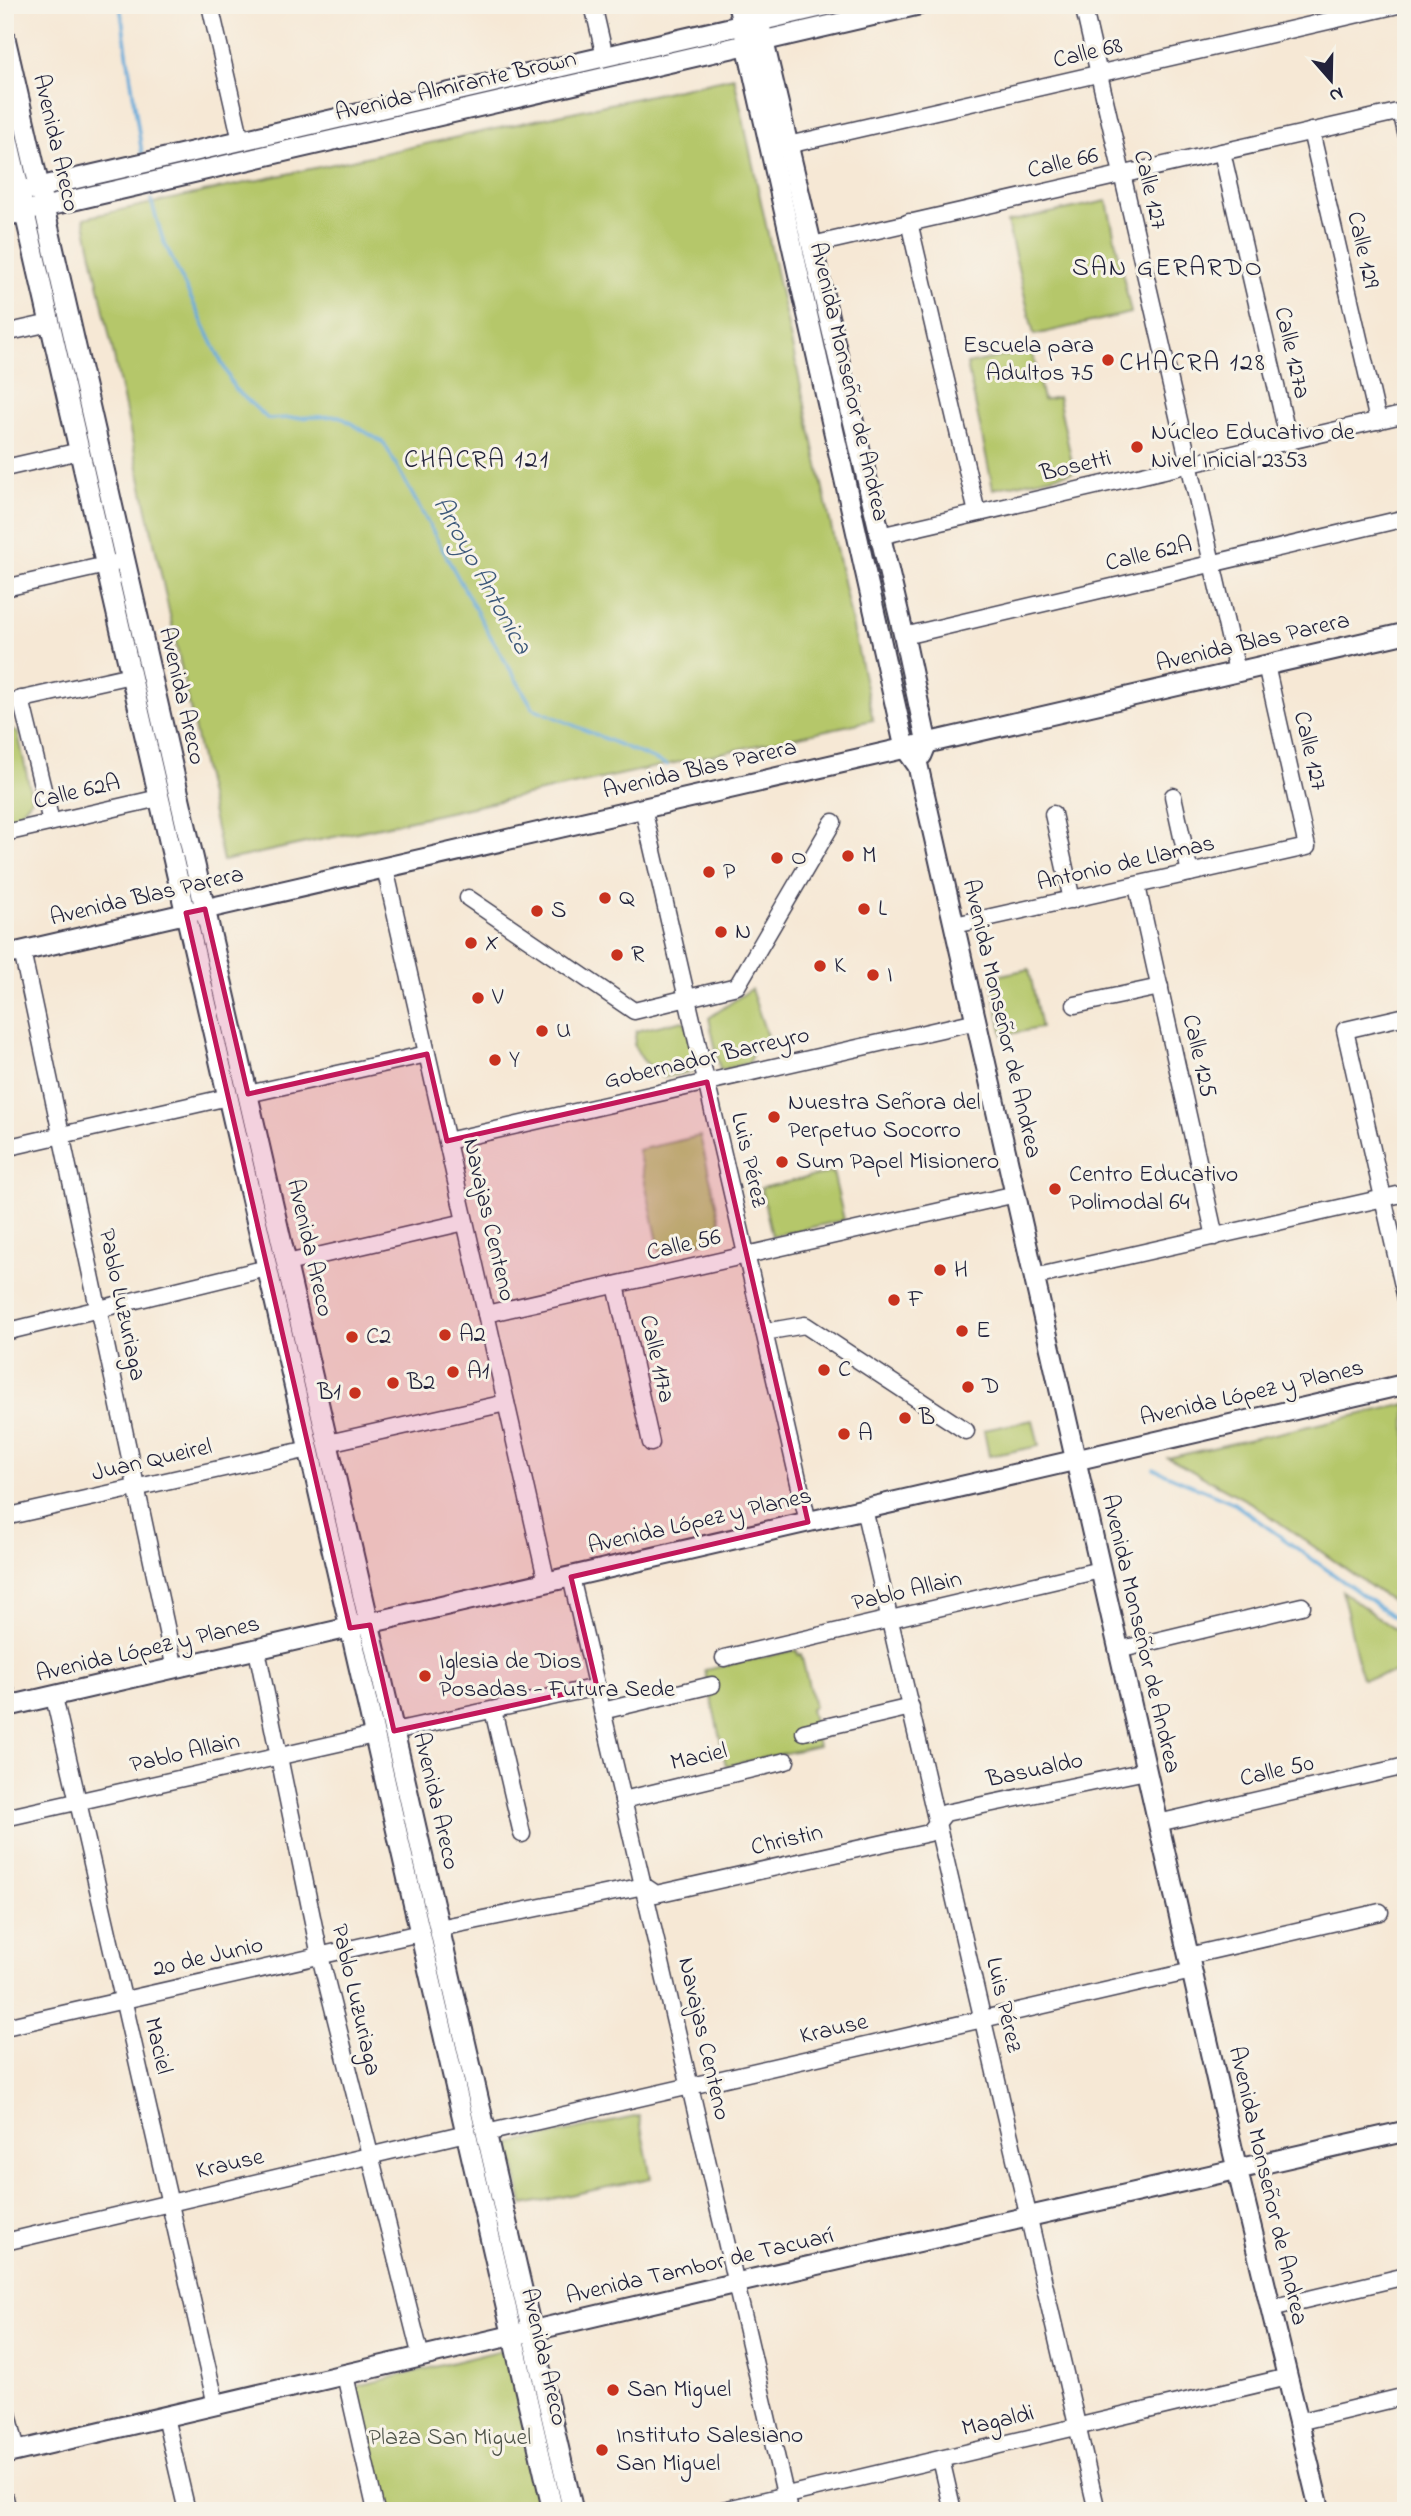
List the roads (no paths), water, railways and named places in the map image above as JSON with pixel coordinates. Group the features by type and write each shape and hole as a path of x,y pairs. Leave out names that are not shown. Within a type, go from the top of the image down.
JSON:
{"main road":[{"name":"Avenida Monseñor de Andrea","path":"738,5 752,17 755,43 905,748 918,766 1237,2169 1320,2511"},
{"name":"Avenida Almirante Brown","path":"13,194 605,57 752,17 829,5"},
{"name":"Avenida Almirante Brown","path":"15,213 918,5"},
{"name":"Avenida Areco","path":"5,38 40,187 116,563 205,909 248,1094 309,1449 360,1626 394,1731 466,2133 573,2511"},
{"name":"Avenida Monseñor de Andrea","path":"755,43 788,145 927,743"},
{"name":"Avenida Areco","path":"5,127 15,213 50,323 80,451 116,563 131,675 228,1097 328,1443 360,1626 374,1734 486,2133 553,2511"},
{"name":"Avenida Blas Parera","path":"14,953 1406,633"},
{"path":"918,766 927,743"},
{"name":"Avenida López y Planes","path":"8,1707 1406,1384"},
{"name":"Avenida Tambor de Tacuarí","path":"11,2453 1406,2130"}],"street":[{"path":"210,5 241,141"},
{"path":"593,5 605,57"},
{"name":"Calle 127","path":"1083,5 1237,671"},
{"name":"Calle 68","path":"788,145 1398,5"},
{"path":"1403,111 1406,133"},
{"name":"Calle 66","path":"811,245 1403,111"},
{"name":"Calle 129","path":"1311,131 1378,421"},
{"name":"Calle 127a","path":"1222,152 1289,442"},
{"path":"909,222 977,513"},
{"path":"5,333 50,323"},
{"name":"Bosetti","path":"880,536 1406,414"},
{"path":"5,468 80,451"},
{"name":"Calle 62A","path":"904,636 1406,518"},
{"path":"5,588 116,563"},
{"name":"Calle 127","path":"1266,665 1307,847"},
{"path":"51,822 13,701 131,675"},
{"path":"1173,796 1190,873"},
{"name":"Calle 62A","path":"5,833 159,798"},
{"name":"Luis Pérez","path":"643,808 808,1522"},
{"path":"1053,814 1072,900"},
{"path":"468,898 634,1011 687,1000 737,986 833,822"},
{"name":"Antonio de Llamas","path":"955,925 1307,847"},
{"name":"Navajas Centeno","path":"384,868 547,1583"},
{"name":"Calle 125","path":"1137,886 1215,1237"},
{"name":"Pablo Luzuriaga","path":"14,953 62,1135 175,1668"},
{"path":"1076,1005 1160,987"},
{"path":"1406,1016 1345,1030 1406,1299"},
{"name":"Gobernador Barreyro","path":"447,1141 976,1021"},
{"path":"248,1094 427,1054"},
{"path":"5,1148 228,1097"},
{"path":"1034,1276 1406,1193"},
{"name":"Calle 56","path":"486,1314 1016,1194"},
{"path":"5,1332 465,1222"},
{"name":"Calle 117a","path":"616,1285 652,1443"},
{"path":"764,1332 805,1325 966,1431"},
{"path":"328,1443 506,1403"},
{"name":"Juan Queirel","path":"5,1517 309,1449"},
{"name":"Luis Pérez","path":"864,1509 1097,2511"},
{"name":"Pablo Allain","path":"724,1658 1100,1570"},
{"name":"Navajas Centeno","path":"571,1577 787,2503"},
{"path":"1118,1650 1302,1606"},
{"name":"Pablo Luzuriaga","path":"257,1650 320,1956 421,2357"},
{"path":"602,1711 712,1685"},
{"path":"5,1686 8,1707"},
{"path":"394,1731 597,1687"},
{"name":"Maciel","path":"54,1697 216,2405"},
{"path":"804,1732 911,1707"},
{"path":"493,1710 522,1834"},
{"name":"Pablo Allain","path":"5,1818 374,1734"},
{"name":"Maciel","path":"623,1800 786,1761"},
{"name":"Calle 50","path":"1158,1823 1406,1766"},
{"name":"Basualdo","path":"937,1824 945,1813 1146,1771"},
{"name":"Christin","path":"644,1886 656,1894 929,1833 937,1824"},
{"path":"430,1930 644,1886"},
{"name":"Krause","path":"486,2133 983,2019 1380,1912"},
{"name":"20 de Junio","path":"5,2027 430,1930"},
{"name":"Krause","path":"5,2242 466,2133"},
{"path":"1271,2308 1406,2276"},
{"path":"345,2375 376,2511"},
{"name":"Magaldi","path":"719,2511 787,2503 941,2459 1288,2376"},
{"path":"1298,2422 1406,2396"},
{"path":"5,2401 11,2453"},
{"path":"165,2417 187,2511"},
{"path":"941,2459 953,2511"},
{"path":"5,2498 8,2511"}],"waterway":[{"name":"Arroyo Antonica","path":"120,5 142,154"},
{"name":"Arroyo Antonica","path":"151,200 163,240 234,388 268,419 339,416 384,443 533,708 667,765"},
{"name":"Arroyo Antonica","path":"1154,1469 1232,1502 1406,1626"}],"place":[{"name":"Escuela para Adultos 75","path":"1108,360"},
{"name":"Núcleo Educativo de Nivel Inicial 2353","path":"1137,447"},
{"name":"M","path":"848,856"},
{"name":"O","path":"777,858"},
{"name":"P","path":"709,872"},
{"name":"Q","path":"605,898"},
{"name":"L","path":"864,909"},
{"name":"S","path":"537,911"},
{"name":"N","path":"721,932"},
{"name":"X","path":"471,943"},
{"name":"R","path":"617,955"},
{"name":"K","path":"820,966"},
{"name":"I","path":"873,975"},
{"name":"V","path":"478,998"},
{"name":"U","path":"542,1031"},
{"name":"Y","path":"495,1060"},
{"name":"Nuestra Señora del Perpetuo Socorro","path":"774,1117"},
{"name":"Sum Papel Misionero","path":"782,1162"},
{"name":"Centro Educativo Polimodal 64","path":"1055,1189"},
{"name":"H","path":"940,1270"},
{"name":"F","path":"894,1300"},
{"name":"E","path":"962,1331"},
{"name":"A2","path":"445,1335"},
{"name":"C2","path":"352,1337"},
{"name":"C","path":"824,1370"},
{"name":"A1","path":"453,1372"},
{"name":"B2","path":"393,1383"},
{"name":"D","path":"968,1387"},
{"name":"B1","path":"355,1393"},
{"name":"B","path":"905,1418"},
{"name":"A","path":"844,1434"},
{"name":"Iglesia de Dios Posadas - Futura Sede","path":"425,1676"},
{"name":"San Miguel","path":"613,2390"},
{"name":"Instituto Salesiano San Miguel","path":"602,2450"}],"district":[{"name":"SAN GERARDO","path":"1168,269"},
{"name":"CHACRA 128","path":"1193,364"},
{"name":"CHACRA 121","path":"477,461"}],"park label":[{"name":"Plaza San Miguel","path":"450,2438"}]}
